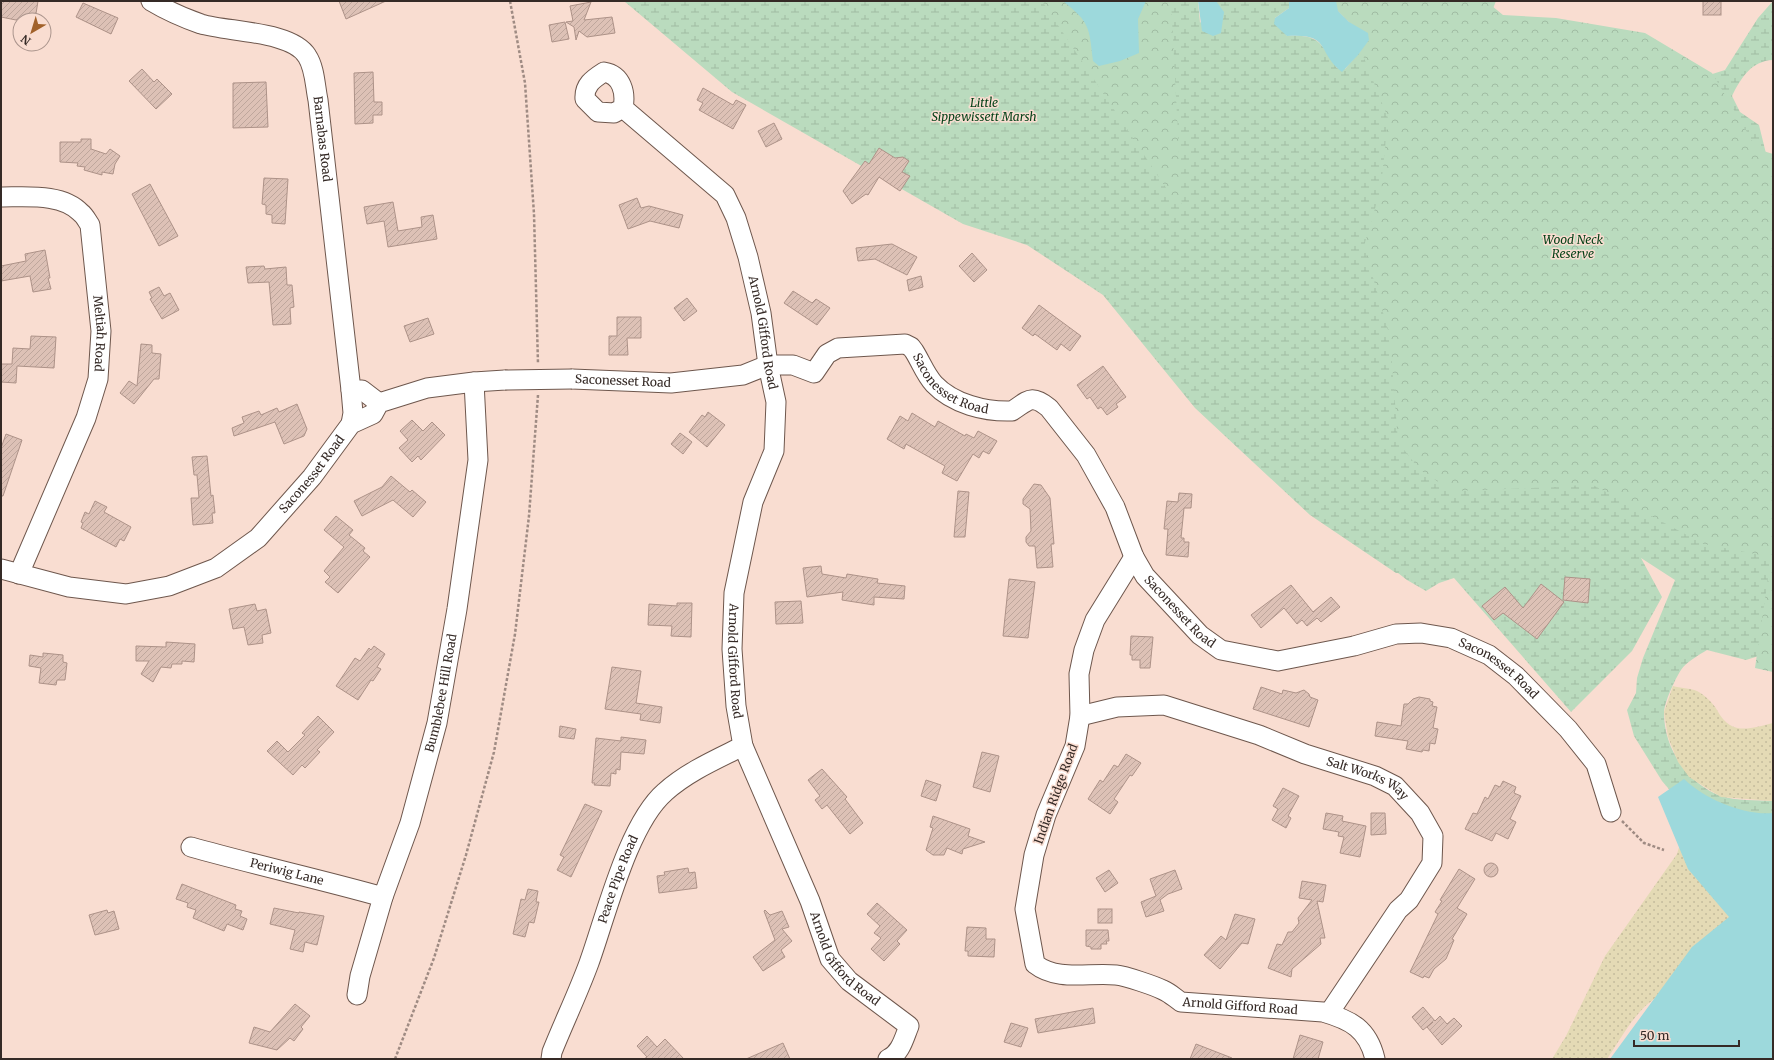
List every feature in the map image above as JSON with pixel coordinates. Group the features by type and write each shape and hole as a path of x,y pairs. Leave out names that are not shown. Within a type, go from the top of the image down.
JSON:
{"street":[{"name":"Barnabas Road","path":"151,1 162,8 202,24 289,41 307,55 313,68 318,100 351,390 353,413 351,424"},
{"name":"Arnold Gifford Road","path":"623,108 725,195 736,218 748,257 761,313 768,365 776,402 774,451 753,502 734,594 733,656 736,706 743,746 810,901 830,959 849,981 909,1026 900,1048 888,1059"},
{"name":"Meltiah Road","path":"1,197 44,197 65,202 81,212 90,225 101,331 98,379 86,418 10,572"},
{"name":"Saconesset Road","path":"10,572 69,587 126,594 169,586 216,568 258,538 312,477 351,424 373,414 379,403 427,388 505,380 572,379 671,383 743,375 768,365 793,365 814,372 827,354 838,348 904,344 911,347 914,351 933,383 960,402 1002,411 1012,410 1023,402 1032,399 1043,403 1086,456 1115,507 1134,557 1145,576 1178,614 1200,635 1221,650 1278,661 1354,646 1396,634 1421,633 1451,638 1489,655 1516,676 1590,754 1596,764 1616,815"},
{"name":"Bumblebee Hill Road","path":"357,995 360,976 383,897 410,823 437,723 457,609 478,460 474,382"},
{"path":"351,390 362,390 379,403"},
{"name":"Indian Ridge Road","path":"1041,968 1035,964 1025,909 1031,869 1046,815 1075,746 1080,716 1079,674 1084,650 1095,620 1134,557"},
{"name":"Salt Works Way","path":"1080,716 1117,707 1164,705 1259,735 1305,754 1375,776 1395,786 1420,813 1433,836 1432,863 1410,900 1398,910 1329,1013"},
{"name":"Peace Pipe Road","path":"551,1059 552,1052 589,964 628,851 650,809 665,792 688,776 743,746"},
{"name":"Periwig Lane","path":"191,848 239,861 327,881 383,897"},
{"name":"Arnold Gifford Road","path":"1041,968 1052,973 1077,975 1117,975 1163,990 1181,1002 1329,1013 1342,1018 1365,1034 1372,1047 1375,1059"}],"path":[{"path":"510,1 525,84 534,214 538,369"},
{"path":"395,1059 434,958 466,855 494,752 515,634 530,516 538,392"},
{"path":"1616,815 1644,843 1664,850"}],"green space":[{"name":"Little Sippewissett Marsh","path":"624,1 1198,1 1200,23 1216,1 1289,1 1289,8 1275,18 1287,36 1298,36 1313,39 1322,46 1337,68 1345,69 1364,47 1349,22 1338,11 1336,1 1496,1 1492,11 1495,47 1640,33 1656,40 1666,58 1687,82 1725,70 1758,18 1773,1 1773,60 1765,61 1753,67 1743,77 1732,96 1740,112 1759,125 1773,182 1773,644 1768,653 1746,660 1707,650 1697,656 1683,667 1668,697 1664,713 1668,739 1673,752 1688,774 1698,783 1727,798 1773,801 1773,837 1674,795 1662,781 1634,736 1627,710 1636,693 1637,678 1643,658 1675,580 1641,558 1662,597 1632,651 1571,712 1454,578 1439,583 1426,591 1396,573 1310,515 1195,408 1103,295 1027,245 963,224 732,92"},
{"path":"1042,1 1171,1 1182,212"},
{"name":"Wood Neck Reserve","path":"1328,1 1486,1 1503,15 1556,18 1645,33 1712,73 1757,149 1773,154 1773,672 1755,668 1771,557 1704,544 1591,484 1559,487 1452,491 1419,469 1398,442 1390,337 1364,246 1381,188 1388,118 1350,23"}],"sand":[{"path":"1673,686 1697,691 1711,702 1728,724 1735,727 1748,728 1773,723 1773,801 1721,797 1689,777 1678,762 1668,737 1664,712"},
{"path":"1684,831 1773,950 1708,971 1677,984 1663,993 1649,1003 1637,1015 1626,1029 1607,1059 1552,1059 1566,1036 1605,956 1677,854"}],"water":[{"path":"1063,1 1146,1 1138,19 1139,53 1120,61 1099,66 1093,61 1087,26 1079,15"},
{"path":"1198,1 1216,1 1224,12 1221,33 1213,36 1202,31"},
{"path":"1289,1 1336,1 1338,11 1349,22 1368,33 1369,40 1358,55 1342,72 1334,65 1322,45 1317,41 1301,36 1287,36 1274,24 1275,18 1289,8"},
{"path":"1684,779 1703,793 1726,805 1750,812 1773,813 1773,1059 1610,1059 1692,947 1729,917 1688,869 1658,797"}],"building":[{"path":"1,1 38,1 36,12 12,12 12,19 1,17"},
{"path":"339,1 386,1 346,19"},
{"path":"1703,1 1721,1 1721,15 1703,15"},
{"path":"591,2 584,20 612,17 615,33 587,37 579,31 576,40 574,27 566,22 573,21 570,6"},
{"path":"83,3 118,18 111,34 76,17"},
{"path":"565,22 569,39 552,42 549,25"},
{"path":"142,69 154,82 157,79 172,94 156,109 129,81"},
{"path":"373,72 374,102 382,102 382,115 373,115 373,123 355,124 354,73"},
{"path":"266,82 268,127 233,128 233,83"},
{"path":"703,88 733,105 736,100 746,105 733,129 699,110 703,103 697,100"},
{"path":"774,123 782,139 766,147 758,131"},
{"path":"81,139 91,139 91,149 106,154 110,149 120,156 115,164 113,174 102,172 102,175 84,170 85,167 77,166 78,163 60,162 60,142 81,142"},
{"path":"879,148 895,158 903,157 909,161 902,172 910,176 900,191 879,177 868,195 866,194 852,204 843,191 865,161 869,164"},
{"path":"264,178 288,179 285,224 272,223 272,215 266,214 266,205 262,204"},
{"path":"150,184 178,236 159,246 132,194"},
{"path":"637,198 641,208 649,206 683,215 679,228 650,221 628,229 619,205"},
{"path":"393,202 398,231 422,227 421,217 433,215 437,239 388,247 384,221 367,224 364,207"},
{"path":"892,244 917,257 907,275 875,259 858,261 856,248"},
{"path":"45,250 50,278 48,278 51,289 33,292 30,276 1,281 1,266 26,261 25,254"},
{"path":"972,253 987,270 974,282 959,266"},
{"path":"264,266 265,269 286,267 287,285 292,285 294,307 290,308 291,324 273,325 269,282 248,283 246,267"},
{"path":"921,276 923,287 909,291 907,280"},
{"path":"159,287 164,296 170,293 179,310 162,319 150,299 152,298 149,292"},
{"path":"793,291 812,303 816,299 830,308 817,325 784,303"},
{"path":"687,298 697,311 684,321 674,308"},
{"path":"1039,305 1081,336 1070,351 1061,344 1057,350 1035,334 1033,336 1022,328"},
{"path":"617,317 641,317 641,338 627,338 628,355 609,355 609,336 617,336"},
{"path":"428,318 434,334 410,342 404,326"},
{"path":"31,336 56,337 54,368 17,366 16,383 1,382 1,364 12,364 13,348 30,349"},
{"path":"141,344 152,345 152,353 161,354 159,379 154,379 134,404 120,393 129,381 137,386"},
{"path":"1103,366 1126,397 1116,404 1118,407 1107,415 1101,407 1098,409 1090,397 1087,399 1077,385"},
{"path":"297,404 307,429 304,436 284,444 275,422 234,436 232,428 244,423 242,417 259,411 261,415 277,408 279,412"},
{"path":"708,412 725,425 707,447 689,432 702,415 705,417"},
{"path":"912,413 935,427 938,421 965,436 966,434 974,438 978,431 997,441 989,454 983,451 979,458 973,454 957,481 942,473 945,466 906,444 904,449 887,439 900,416 908,421"},
{"path":"412,420 423,431 432,422 445,435 421,460 418,456 412,462 399,448 408,440 400,431"},
{"path":"680,433 692,442 683,454 671,444"},
{"path":"6,434 22,440 3,496 1,496 1,448"},
{"path":"207,456 211,496 213,495 215,513 212,513 213,523 193,525 191,498 199,498 197,475 194,475 192,457"},
{"path":"391,476 410,492 412,490 426,502 413,517 393,500 362,516 354,501 382,487"},
{"path":"1034,484 1041,485 1050,498 1054,544 1051,544 1053,567 1037,568 1035,546 1029,546 1026,542 1026,537 1031,531 1030,509 1023,504 1023,499"},
{"path":"958,491 969,492 965,537 954,537"},
{"path":"1179,493 1192,494 1191,508 1184,508 1181,538 1184,538 1184,542 1189,542 1188,557 1166,555 1168,529 1164,529 1167,501 1178,502"},
{"path":"95,501 107,507 104,512 131,527 124,541 120,539 116,547 81,528 83,523 81,522 85,512 89,514"},
{"path":"336,516 353,530 349,535 365,548 363,551 370,557 338,593 325,582 330,577 324,571 344,547 324,530"},
{"path":"821,566 822,574 846,578 847,574 878,579 877,583 905,586 904,599 874,597 874,605 842,600 843,592 807,597 803,568"},
{"path":"1565,577 1590,579 1588,603 1563,600"},
{"path":"1009,579 1035,582 1028,638 1003,636"},
{"path":"1541,584 1564,602 1537,639 1503,613 1494,620 1482,606 1505,587 1523,608"},
{"path":"1291,585 1313,612 1331,597 1340,607 1321,622 1317,618 1307,626 1302,620 1297,624 1284,608 1261,628 1251,615"},
{"path":"801,601 803,623 776,624 775,602"},
{"path":"677,603 692,603 691,637 671,636 672,626 648,625 649,604 677,606"},
{"path":"255,604 257,611 266,609 271,633 262,635 263,643 248,645 244,627 233,629 229,609"},
{"path":"1131,636 1153,637 1150,668 1140,668 1140,660 1132,660 1132,655 1130,655"},
{"path":"166,642 195,644 194,662 182,661 182,664 172,664 171,668 161,667 153,682 141,674 149,661 136,661 136,646 166,647"},
{"path":"374,646 385,654 377,667 381,669 373,681 371,680 358,700 336,686 355,658 360,661 369,648 371,650"},
{"path":"43,653 63,655 63,662 67,663 65,680 57,680 56,685 39,683 41,668 29,666 30,655 43,657"},
{"path":"612,667 641,671 636,703 662,707 660,723 640,720 641,714 605,709"},
{"path":"1261,687 1282,694 1283,690 1296,693 1304,690 1310,697 1318,700 1309,727 1253,709"},
{"path":"1419,697 1430,699 1430,701 1433,702 1432,706 1437,707 1433,728 1438,729 1435,744 1430,743 1429,751 1423,750 1422,752 1406,749 1408,741 1375,736 1377,722 1401,726 1404,704 1408,704 1413,699"},
{"path":"318,716 334,732 317,750 320,752 305,768 302,765 293,775 267,751 277,741 288,752 305,735 302,733"},
{"path":"560,726 576,729 574,739 559,737"},
{"path":"621,737 646,740 644,754 621,752 620,770 616,769 616,774 611,773 610,786 594,785 595,783 592,783 596,738 621,741"},
{"path":"982,752 999,756 990,792 973,787"},
{"path":"1126,754 1141,763 1132,776 1130,775 1114,799 1118,802 1110,814 1088,799 1100,780 1103,782 1114,765 1118,767"},
{"path":"822,769 847,797 845,799 863,823 850,834 827,805 822,809 815,800 820,796 808,780"},
{"path":"926,780 941,785 936,801 921,796"},
{"path":"1503,781 1516,787 1514,793 1521,796 1510,819 1516,822 1508,839 1496,833 1492,841 1465,829 1473,813 1477,814 1485,797 1488,799 1495,785 1500,787"},
{"path":"1283,788 1299,796 1288,816 1291,818 1286,828 1272,820 1278,809 1273,806"},
{"path":"585,804 602,811 571,877 557,870 564,857 560,855"},
{"path":"1326,813 1343,816 1342,821 1366,826 1360,857 1340,853 1344,837 1338,836 1339,832 1323,829"},
{"path":"1371,813 1385,813 1386,834 1371,835"},
{"path":"933,816 970,829 968,836 985,842 963,849 962,854 947,848 944,855 933,855 926,850 933,828 930,827"},
{"path":"1491,863 1496,865 1498,870 1496,875 1491,877 1486,875 1484,870 1486,865"},
{"path":"688,868 689,873 695,872 697,888 659,893 657,876 665,875 664,872"},
{"path":"1459,869 1475,879 1457,908 1467,914 1452,939 1454,940 1446,959 1434,969 1429,978 1424,976 1423,978 1410,972 1438,914 1435,912 1442,901 1440,900"},
{"path":"1109,870 1118,883 1105,892 1096,878"},
{"path":"1175,870 1182,889 1168,894 1160,900 1164,911 1146,917 1141,902 1156,896 1150,879"},
{"path":"1302,881 1326,885 1323,902 1317,901 1325,938 1320,938 1321,944 1292,969 1291,977 1268,968 1277,944 1282,945 1288,932 1292,932 1299,923 1298,918 1312,900 1299,898"},
{"path":"182,884 236,905 235,909 242,911 240,916 247,919 243,930 227,924 224,931 193,918 196,910 187,907 188,903 176,899"},
{"path":"528,889 538,891 536,902 539,902 534,923 529,922 525,937 513,934 521,899 525,900"},
{"path":"877,903 907,930 897,941 900,944 884,961 871,949 881,938 874,933 880,926 867,914"},
{"path":"274,908 324,916 317,945 305,942 303,952 290,949 295,930 270,924"},
{"path":"1098,909 1112,909 1112,923 1098,923"},
{"path":"107,910 108,913 114,911 119,929 95,935 89,915"},
{"path":"765,910 770,915 782,911 789,927 782,929 792,941 781,950 785,957 763,971 753,957 775,940 764,911"},
{"path":"1235,914 1255,919 1248,944 1242,943 1220,969 1204,955 1221,936 1226,940"},
{"path":"967,927 986,928 986,939 995,939 994,957 968,956 968,951 965,951"},
{"path":"1086,930 1108,930 1109,941 1106,941 1107,944 1101,944 1101,949 1091,949 1091,947 1086,946"},
{"path":"295,1004 310,1016 301,1027 303,1029 294,1041 290,1038 277,1050 249,1043 254,1027 270,1032"},
{"path":"1423,1007 1435,1021 1440,1016 1447,1024 1454,1018 1462,1026 1442,1045 1427,1027 1433,1022 1423,1030 1412,1017"},
{"path":"1093,1008 1095,1023 1038,1033 1035,1019"},
{"path":"1011,1023 1028,1028 1021,1047 1004,1042"},
{"path":"1300,1035 1323,1042 1318,1059 1293,1059"},
{"path":"647,1036 657,1047 665,1039 684,1059 644,1059 647,1057 637,1046"},
{"path":"783,1043 790,1059 746,1059"},
{"path":"1196,1044 1232,1058 1232,1059 1190,1059"}]}
